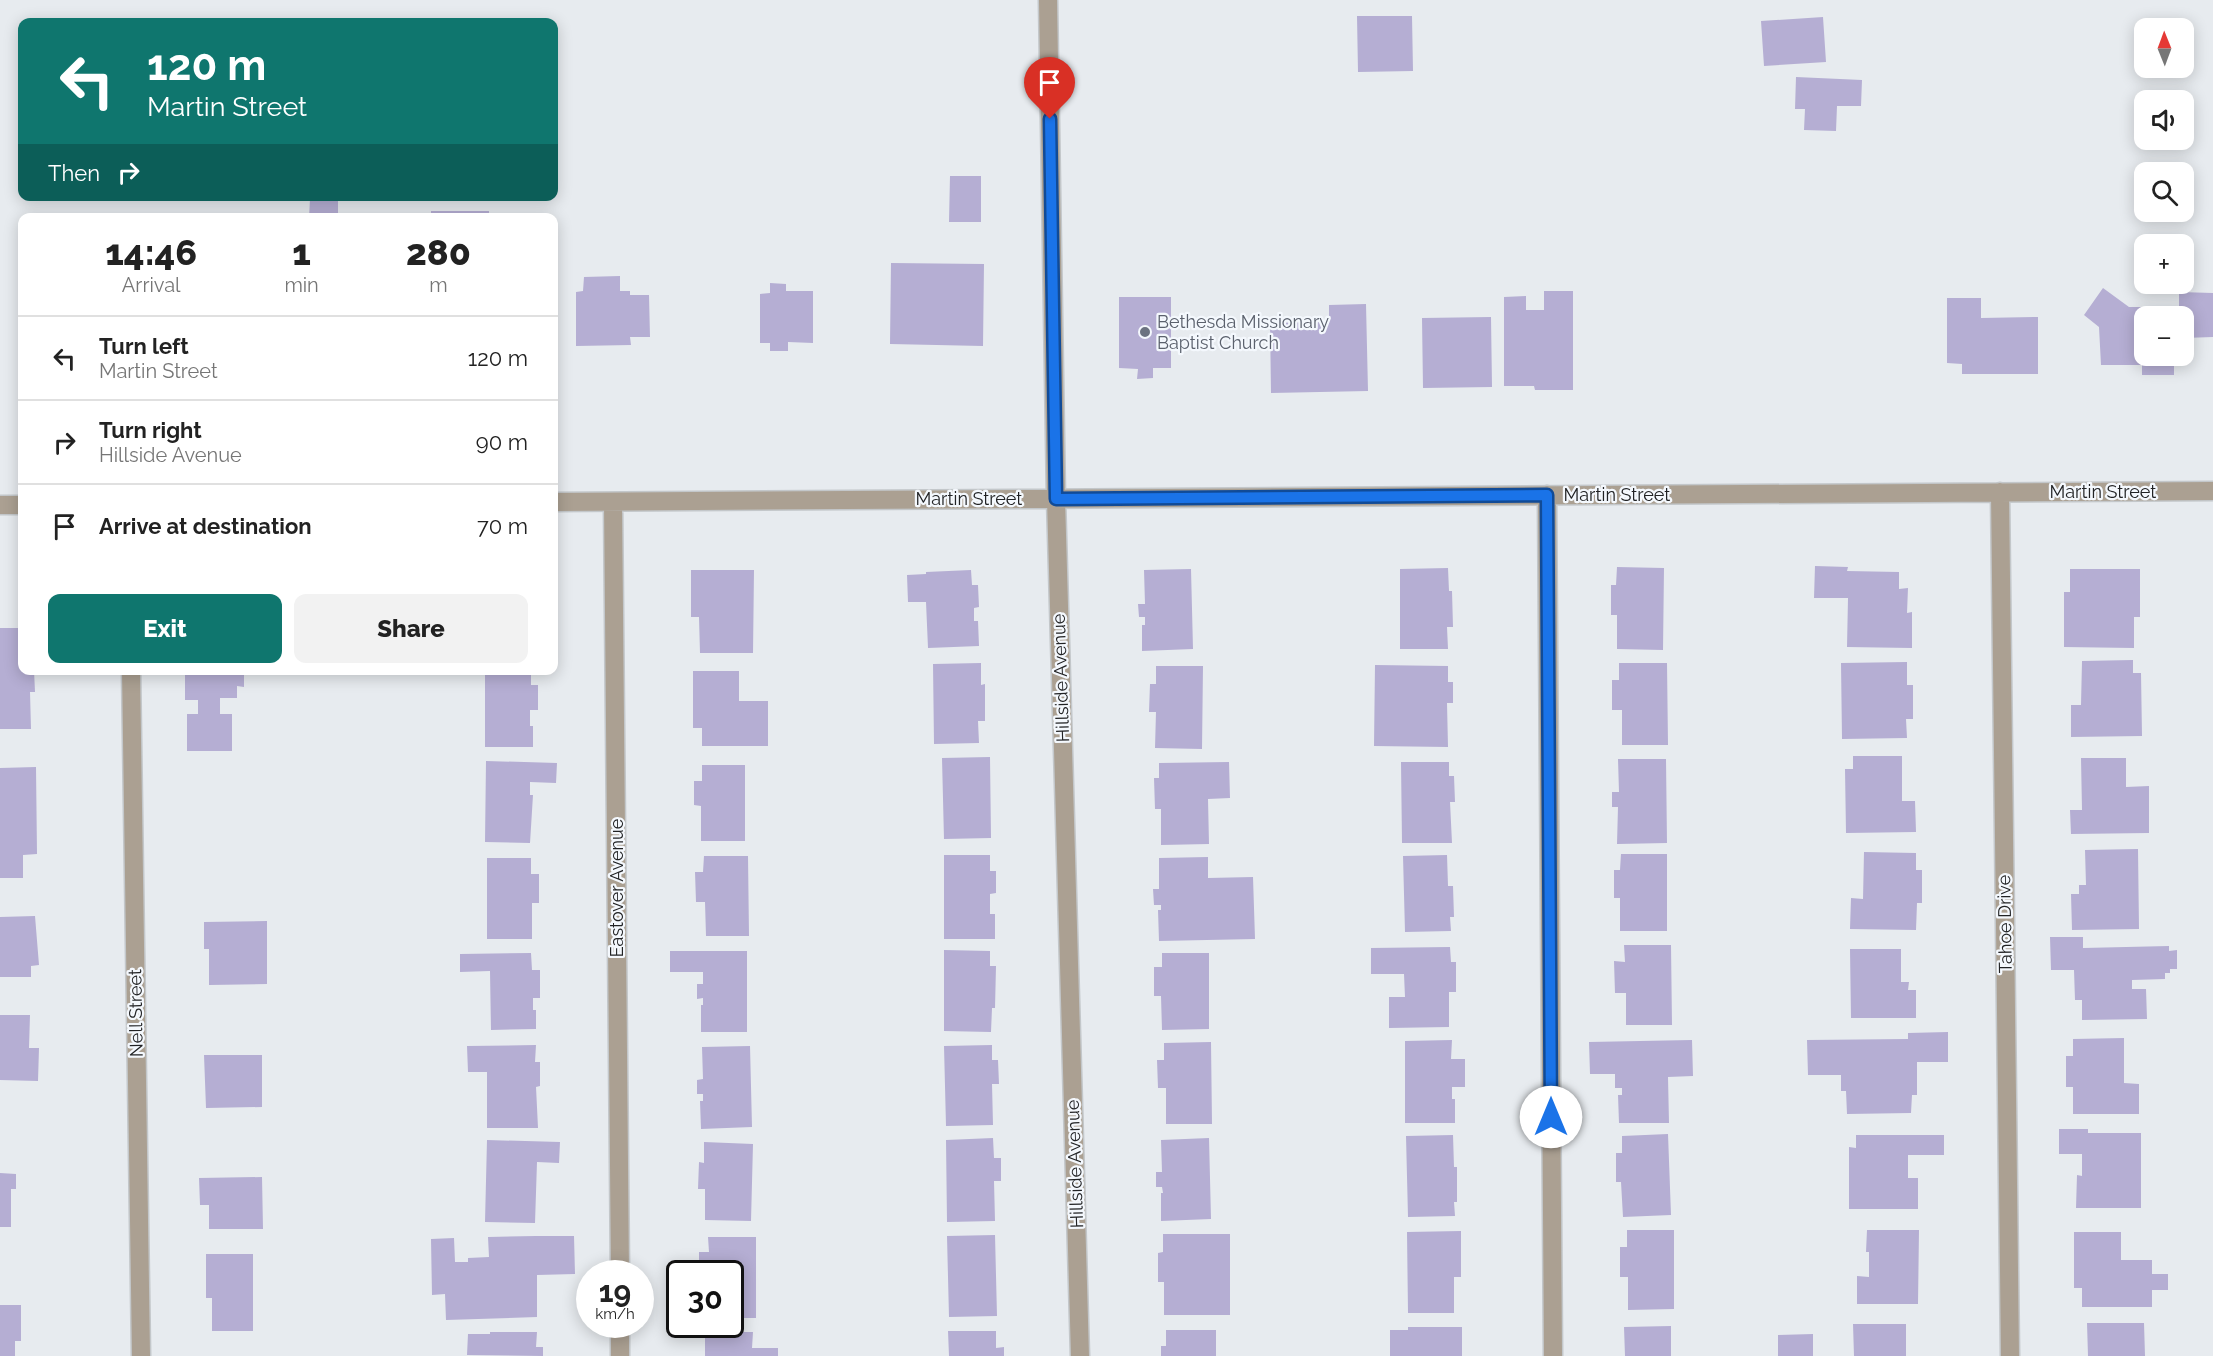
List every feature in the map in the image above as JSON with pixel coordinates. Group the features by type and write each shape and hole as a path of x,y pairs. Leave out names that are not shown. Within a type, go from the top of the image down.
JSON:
{"street":[{"name":"Hillside Avenue","path":"1048,0 1056,499 1080,1356"},
{"name":"Martin Street","path":"558,502 2213,491"},
{"name":"Tahoe Drive","path":"2000,492 2010,1356"},
{"path":"1547,495 1553,1356"},
{"name":"Eastover Avenue","path":"614,502 620,1260"},
{"path":"0,505 18,505"},
{"name":"Nell Street","path":"132,675 141,1356"},
{"path":"620,1338 620,1356"}],"building":[{"path":"1357,16 1412,16 1413,71 1358,72"},
{"path":"1823,17 1826,62 1764,66 1761,21"},
{"path":"1796,77 1862,80 1861,106 1837,106 1836,131 1804,130 1805,109 1795,109"},
{"path":"950,176 981,176 981,222 949,222"},
{"path":"310,201 338,201 338,213 309,213"},
{"path":"431,211 489,211 489,213 431,213"},
{"path":"891,263 984,264 983,346 890,344"},
{"path":"620,276 620,291 630,291 630,295 649,295 650,337 630,337 631,345 576,346 576,292 583,291 584,277"},
{"path":"770,283 786,284 786,291 813,291 813,343 788,342 788,351 770,351 770,343 760,343 760,294 770,293"},
{"path":"2103,288 2129,307 2134,307 2134,365 2101,365 2099,327 2084,315"},
{"path":"1544,291 1573,291 1573,390 1535,390 1534,386 1504,386 1504,297 1526,296 1526,310 1544,310"},
{"path":"2213,293 2213,337 2194,338 2194,306 2179,306 2179,294"},
{"name":"Bethesda Missionary Baptist Church","path":"1119,297 1171,297 1171,368 1153,368 1153,378 1137,379 1138,369 1119,368"},
{"path":"1947,298 1981,298 1981,318 2038,317 2038,374 1962,374 1962,364 1947,363"},
{"path":"1366,304 1368,391 1271,393 1270,323 1329,322 1329,305"},
{"path":"1491,317 1492,387 1423,388 1422,318"},
{"path":"2142,366 2174,366 2174,375 2142,375"},
{"path":"1815,566 1848,567 1847,571 1899,572 1899,589 1908,588 1907,613 1912,612 1912,648 1847,647 1848,598 1814,598"},
{"path":"1617,567 1664,568 1663,650 1617,649 1617,615 1611,615 1611,585 1616,585"},
{"path":"1448,568 1449,591 1452,591 1453,627 1447,627 1448,649 1400,649 1400,569"},
{"path":"1191,569 1193,649 1142,651 1142,625 1145,625 1145,617 1139,617 1138,604 1145,604 1144,570"},
{"path":"2070,569 2140,569 2140,617 2134,617 2134,648 2064,647 2064,592 2070,592"},
{"path":"691,570 754,570 753,653 700,653 699,617 691,617"},
{"path":"971,570 972,585 978,585 979,607 974,608 974,621 978,621 979,646 928,648 926,602 908,602 907,575"},
{"path":"0,628 18,628 18,675 34,675 35,692 30,692 31,729 0,729"},
{"path":"2133,660 2133,673 2141,673 2142,736 2071,737 2071,705 2081,705 2082,661"},
{"path":"1907,662 1907,685 1913,685 1913,719 1906,719 1907,738 1842,739 1841,663"},
{"path":"981,663 981,685 985,684 985,721 978,721 979,743 934,744 933,664"},
{"path":"1619,663 1667,663 1668,745 1622,745 1622,710 1612,710 1612,680 1619,680"},
{"path":"1375,665 1448,666 1448,682 1453,682 1453,703 1447,703 1448,747 1374,746"},
{"path":"1156,666 1203,666 1202,749 1155,748 1156,712 1149,712 1150,684 1156,684"},
{"path":"693,671 739,671 739,701 768,701 768,746 702,746 702,728 693,728"},
{"path":"185,675 244,675 244,687 237,686 237,698 220,698 220,714 232,714 232,751 187,751 187,714 198,714 198,700 185,700"},
{"path":"485,675 531,675 531,685 538,685 538,710 530,710 533,747 485,747"},
{"path":"1853,756 1902,756 1902,801 1915,801 1916,832 1846,833 1845,769 1853,769"},
{"path":"990,757 991,838 944,839 942,758"},
{"path":"2081,758 2126,758 2126,787 2149,786 2149,833 2071,834 2070,810 2082,810"},
{"path":"1618,759 1666,759 1667,843 1617,844 1618,807 1612,807 1612,792 1619,792"},
{"path":"486,761 557,763 556,783 530,782 530,795 533,795 530,843 485,842"},
{"path":"1229,762 1230,798 1208,799 1209,844 1161,845 1161,809 1155,809 1154,778 1159,778 1159,763"},
{"path":"1401,762 1449,762 1449,776 1454,776 1455,802 1450,802 1452,843 1402,843"},
{"path":"702,765 745,765 745,841 701,841 701,806 694,805 694,781 702,781"},
{"path":"36,767 37,854 23,855 23,878 0,878 0,768"},
{"path":"2138,849 2139,929 2072,930 2071,894 2079,894 2079,885 2086,885 2085,850"},
{"path":"1864,852 1916,853 1916,870 1922,870 1922,903 1917,903 1916,930 1850,929 1851,898 1863,899"},
{"path":"1621,854 1667,854 1667,931 1620,931 1620,898 1614,898 1614,870 1620,870"},
{"path":"944,855 990,855 990,871 996,871 996,893 990,894 990,914 995,914 995,939 944,939"},
{"path":"1447,855 1448,886 1453,886 1454,917 1450,917 1451,931 1405,932 1403,856"},
{"path":"704,856 748,856 749,936 706,936 705,902 696,902 695,872 703,872"},
{"path":"1208,857 1208,878 1253,877 1255,939 1159,941 1158,910 1161,910 1161,905 1154,905 1153,889 1159,889 1159,858"},
{"path":"487,858 531,858 531,874 539,874 539,903 532,903 532,939 487,939"},
{"path":"35,916 39,965 31,966 31,977 0,977 0,917"},
{"path":"267,921 267,984 209,985 209,949 204,949 204,922"},
{"path":"2050,937 2083,937 2083,948 2169,946 2169,951 2177,950 2177,969 2170,969 2170,973 2165,973 2165,979 2132,980 2132,989 2146,989 2147,1019 2082,1020 2082,1000 2075,1000 2074,970 2051,970"},
{"path":"1624,945 1671,945 1672,1025 1626,1025 1626,993 1615,993 1614,961 1625,962"},
{"path":"1450,947 1451,962 1456,962 1456,992 1449,992 1449,1027 1389,1028 1389,997 1405,997 1404,974 1371,974 1371,948"},
{"path":"1850,949 1901,949 1901,982 1909,982 1908,990 1916,990 1916,1018 1851,1018"},
{"path":"944,950 990,951 990,966 996,966 995,1008 992,1008 991,1032 944,1031"},
{"path":"670,951 747,951 747,1032 701,1032 703,998 697,999 697,984 703,984 703,972 670,972"},
{"path":"531,953 532,970 540,970 540,998 533,998 533,1010 536,1010 536,1029 491,1030 490,971 460,972 460,954"},
{"path":"1162,953 1209,953 1209,1029 1162,1030 1161,996 1154,996 1154,967 1162,967"},
{"path":"0,1015 30,1015 29,1048 39,1048 38,1081 0,1080"},
{"path":"1948,1032 1948,1062 1917,1062 1917,1095 1912,1095 1911,1113 1847,1114 1846,1091 1841,1091 1841,1075 1808,1075 1807,1040 1908,1039 1908,1033"},
{"path":"2124,1038 2124,1083 2139,1084 2139,1114 2073,1114 2073,1087 2066,1087 2066,1056 2073,1056 2073,1039"},
{"path":"1452,1040 1451,1059 1465,1059 1465,1087 1452,1087 1452,1099 1455,1099 1455,1123 1405,1123 1405,1041"},
{"path":"1692,1040 1693,1076 1668,1077 1669,1123 1619,1123 1618,1095 1622,1095 1622,1088 1615,1088 1615,1074 1590,1074 1589,1042"},
{"path":"1211,1042 1212,1124 1166,1124 1166,1088 1158,1088 1157,1060 1164,1060 1164,1043"},
{"path":"536,1045 535,1062 540,1062 540,1086 536,1087 538,1128 487,1128 487,1072 468,1072 467,1046"},
{"path":"992,1045 992,1060 998,1060 999,1084 992,1084 993,1125 946,1126 944,1046"},
{"path":"750,1046 752,1127 701,1129 700,1101 703,1101 703,1094 697,1094 697,1080 703,1079 702,1047"},
{"path":"204,1055 262,1055 262,1107 206,1108"},
{"path":"2059,1129 2088,1129 2088,1133 2141,1133 2141,1208 2076,1208 2077,1175 2082,1176 2082,1154 2059,1154"},
{"path":"1668,1134 1671,1215 1623,1217 1621,1182 1616,1182 1616,1153 1622,1153 1622,1136"},
{"path":"1453,1135 1454,1167 1457,1167 1455,1216 1408,1217 1406,1136"},
{"path":"1856,1135 1944,1135 1944,1155 1908,1155 1908,1178 1918,1178 1918,1209 1849,1209 1849,1147 1856,1148"},
{"path":"993,1138 994,1158 1001,1158 1001,1181 994,1181 995,1221 947,1222 946,1140"},
{"path":"1209,1138 1211,1219 1161,1221 1161,1193 1163,1193 1162,1187 1156,1187 1156,1172 1162,1172 1161,1140"},
{"path":"487,1140 560,1142 559,1163 537,1162 535,1223 485,1222"},
{"path":"704,1142 753,1144 751,1221 705,1220 705,1189 698,1189 699,1162 704,1163"},
{"path":"0,1173 16,1174 16,1189 11,1189 11,1227 0,1227"},
{"path":"262,1177 263,1229 209,1229 209,1205 200,1205 199,1178"},
{"path":"1627,1230 1674,1230 1674,1309 1628,1310 1628,1277 1620,1277 1620,1247 1627,1247"},
{"path":"1867,1230 1919,1230 1918,1304 1857,1304 1857,1276 1869,1277 1869,1252 1866,1252"},
{"path":"1461,1231 1461,1277 1454,1277 1454,1313 1408,1313 1407,1232"},
{"path":"2074,1232 2121,1232 2121,1260 2152,1260 2152,1274 2168,1274 2168,1290 2152,1290 2152,1307 2082,1307 2082,1288 2074,1288"},
{"path":"1163,1234 1230,1234 1230,1315 1164,1315 1164,1282 1158,1282 1158,1253 1163,1252"},
{"path":"995,1235 997,1316 949,1317 947,1236"},
{"path":"574,1236 575,1274 537,1275 537,1317 446,1320 445,1294 432,1295 431,1239 454,1238 455,1262 468,1262 468,1258 489,1257 488,1237"},
{"path":"708,1237 756,1237 756,1318 744,1318 744,1260 699,1260 699,1252 709,1252"},
{"path":"206,1254 253,1254 253,1331 212,1331 212,1298 206,1298"},
{"path":"0,1305 21,1305 21,1341 15,1341 15,1356 0,1356"},
{"path":"2087,1323 2144,1323 2145,1356 2088,1356"},
{"path":"1853,1324 1906,1324 1906,1356 1854,1356"},
{"path":"1671,1326 1671,1356 1625,1356 1624,1327"},
{"path":"1408,1327 1462,1327 1462,1356 1390,1356 1390,1330 1408,1330"},
{"path":"1166,1330 1216,1330 1216,1356 1161,1356 1161,1346 1166,1346"},
{"path":"948,1331 996,1331 996,1348 1004,1347 1004,1356 949,1356"},
{"path":"490,1332 537,1332 536,1347 543,1347 543,1356 467,1355 468,1334 490,1334"},
{"path":"744,1332 753,1332 752,1348 778,1348 778,1356 705,1356 705,1338 744,1338"},
{"path":"1813,1334 1813,1356 1778,1356 1778,1335"}],"place":[{"name":"Bethesda Missionary Baptist Church","path":"1145,332"}],"route":[{"path":"1050,119 1056,499 1547,495 1551,1117"}]}
